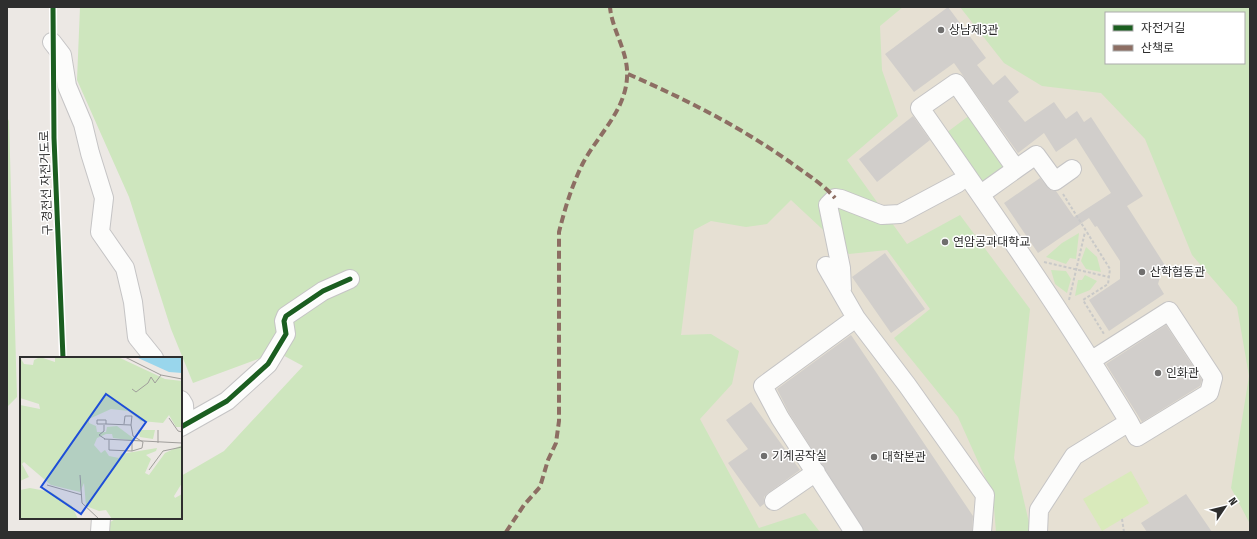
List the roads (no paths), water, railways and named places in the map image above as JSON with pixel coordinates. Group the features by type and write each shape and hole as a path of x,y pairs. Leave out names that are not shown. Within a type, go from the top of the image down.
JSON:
{"street":[{"path":"52,42 62,54 67,86 84,124 90,153 104,198 100,232 125,268 133,302 137,337 153,357"},
{"path":"1016,169 956,83 920,108 981,194 1092,360 1138,437 1209,393 1213,378 1169,311 1092,360"},
{"path":"981,194 1036,155 1055,181 1072,169"},
{"path":"842,293 841,268 828,205 835,198 882,215 900,214 958,183"},
{"path":"826,266 856,318 907,385 985,495 982,532"},
{"path":"183,426 227,402 268,364 286,334 284,321 286,316 323,291 350,279"},
{"path":"854,532 780,418 763,386 856,318"},
{"path":"182,402 184,405 183,426"},
{"path":"1038,532 1039,510 1074,456 1129,422"},
{"path":"774,501 816,472"},
{"path":"100,532 101,519"}],"place":[{"name":"상남제3관","path":"941,30"},
{"name":"연암공과대학교","path":"945,242"},
{"name":"산학협동관","path":"1142,272"},
{"name":"인화관","path":"1158,373"},
{"name":"기계공작실","path":"764,456"},
{"name":"대학본관","path":"874,457"}]}
